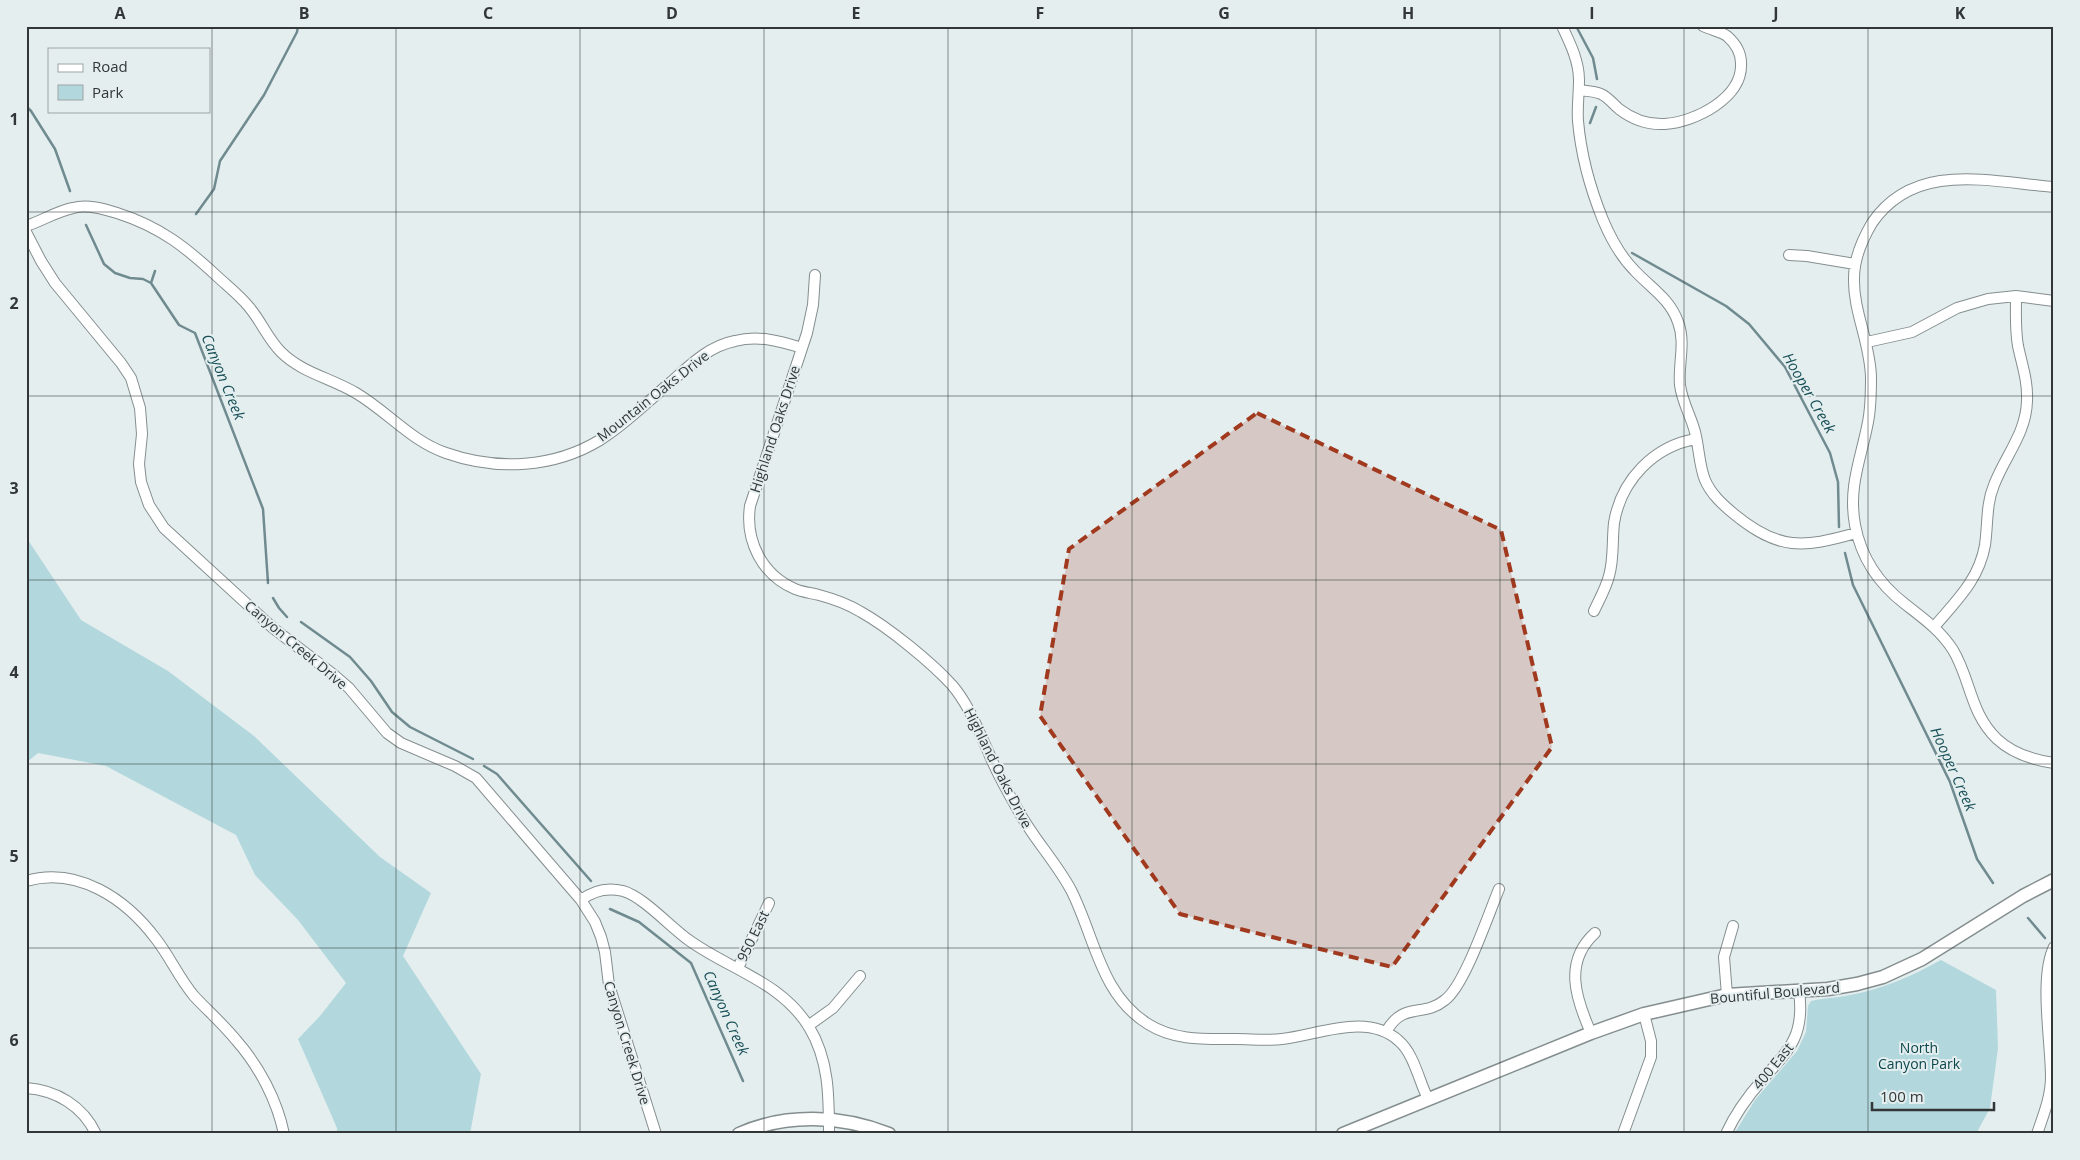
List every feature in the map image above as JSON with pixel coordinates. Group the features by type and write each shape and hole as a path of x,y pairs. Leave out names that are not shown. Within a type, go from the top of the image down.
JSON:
{"main road":[{"name":"Bountiful Boulevard","path":"1343,1134 1591,1033 1644,1014 1727,995 1850,986 1896,972 1935,952 2023,896 2054,880"},
{"path":"739,1134 773,1122 803,1119 860,1124 888,1134"}],"street":[{"path":"1562,26 1576,59 1579,90 1578,120 1585,163 1604,222 1623,258 1665,299 1678,320 1682,342 1681,392 1696,438 1702,472 1711,492 1757,532 1780,541 1805,544 1856,533"},
{"path":"1579,90 1600,94 1629,116 1651,123 1673,123 1701,113 1719,102 1732,90 1738,81 1741,69 1740,55 1733,42 1723,33 1703,26"},
{"path":"2054,187 1953,179 1923,185 1892,201 1875,219 1862,241 1855,264 1854,291 1867,342 1871,372 1868,422 1853,486 1853,512 1856,533 1867,560 1882,584 1934,627 1952,649 1975,708 1988,730 2018,753 2054,763"},
{"name":"Mountain Oaks Drive","path":"26,226 72,208 88,207 110,211 155,228 192,252 242,300 255,315 275,346 296,364 360,395 421,442 444,452 481,462 503,465 537,462 558,458 588,446 620,425 695,362 726,343 744,339 764,339 802,348"},
{"name":"Canyon Creek Drive","path":"26,232 55,283 121,363 131,378 140,408 142,434 139,464 142,482 149,506 164,528 273,628 338,678 386,733 401,743 455,766 476,778 581,900 595,922 604,944 609,985 656,1134"},
{"path":"1789,255 1855,264"},
{"name":"Highland Oaks Drive","path":"815,276 812,312 802,348 750,506 749,528 756,553 770,573 788,586 835,600 870,617 942,675 959,694 972,714 997,772 1019,812 1071,891 1107,978 1120,999 1138,1018 1171,1034 1190,1039 1282,1039 1364,1026 1386,1032 1404,1047 1428,1099"},
{"path":"1867,342 1912,332 1957,308 1976,302 2016,296 2054,301"},
{"path":"1934,627 1967,589 1979,567 1985,544 1987,509 1992,488 2019,437 2026,416 2027,381 2017,335 2016,296"},
{"path":"1594,611 1609,576 1613,555 1614,522 1627,487 1639,470 1654,457 1678,443 1696,438"},
{"path":"26,881 38,878 66,878 93,886 113,898 141,921 156,938 190,990 252,1060 270,1093 284,1134"},
{"path":"1386,1032 1392,1022 1399,1016 1437,1005 1450,996 1462,977 1499,889"},
{"path":"581,900 596,891 616,890 627,892 688,940 710,954 764,982 794,1007 808,1026 819,1047 825,1066 828,1086 829,1134"},
{"name":"950 East","path":"738,968 769,903"},
{"path":"1727,995 1724,957 1733,926"},
{"path":"1591,1033 1580,1004 1575,979 1576,964 1581,947 1595,933"},
{"path":"2037,1134 2050,1087 2046,976 2048,963 2054,947"},
{"path":"808,1026 833,1008 860,976"},
{"name":"400 East","path":"1726,1134 1748,1098 1788,1052 1794,1041 1800,1023 1801,1006 1799,991"},
{"path":"1623,1134 1652,1057 1651,1041 1644,1014"},
{"path":"26,1088 47,1091 66,1100 81,1112 96,1134"}],"highlighted area":[{"path":"1257,413 1501,530 1552,747 1392,967 1180,914 1040,716 1069,549"}],"green space":[{"path":"26,537 81,620 168,671 254,736 380,857 431,893 403,956 481,1074 470,1134 337,1134 337,1128 298,1039 320,1016 346,983 298,920 255,875 236,835 106,766 38,753 26,763"},
{"name":"North Canyon Park","path":"1941,960 1996,990 1998,1048 1990,1108 1976,1134 1734,1134 1755,1100 1797,1051 1806,1032 1808,1006 1811,1001 1845,996 1886,986"}],"waterway":[{"path":"196,214 214,189 220,161 264,95 297,32 298,26"},
{"name":"Hooper Creek","path":"1576,26 1593,58 1597,79"},
{"name":"Canyon Creek","path":"26,106 55,149 70,191"},
{"name":"Hooper Creek","path":"1590,123 1596,107"},
{"name":"Canyon Creek","path":"86,225 104,264 115,273 130,278 143,279 151,283 179,325 195,333 263,509 268,583"},
{"name":"Hooper Creek","path":"1632,253 1726,306 1749,324 1785,367 1830,453 1838,482 1839,527"},
{"path":"151,283 155,271"},
{"name":"Hooper Creek","path":"1845,553 1853,585 1950,782 1977,859 1993,883"},
{"name":"Canyon Creek","path":"273,598 287,617"},
{"name":"Canyon Creek","path":"301,622 350,657 371,681 392,712 410,727 473,759"},
{"name":"Canyon Creek","path":"484,766 497,774 591,881"},
{"name":"Canyon Creek","path":"610,909 639,922 691,963 743,1081"},
{"name":"Hooper Creek","path":"2028,918 2045,938"}]}
